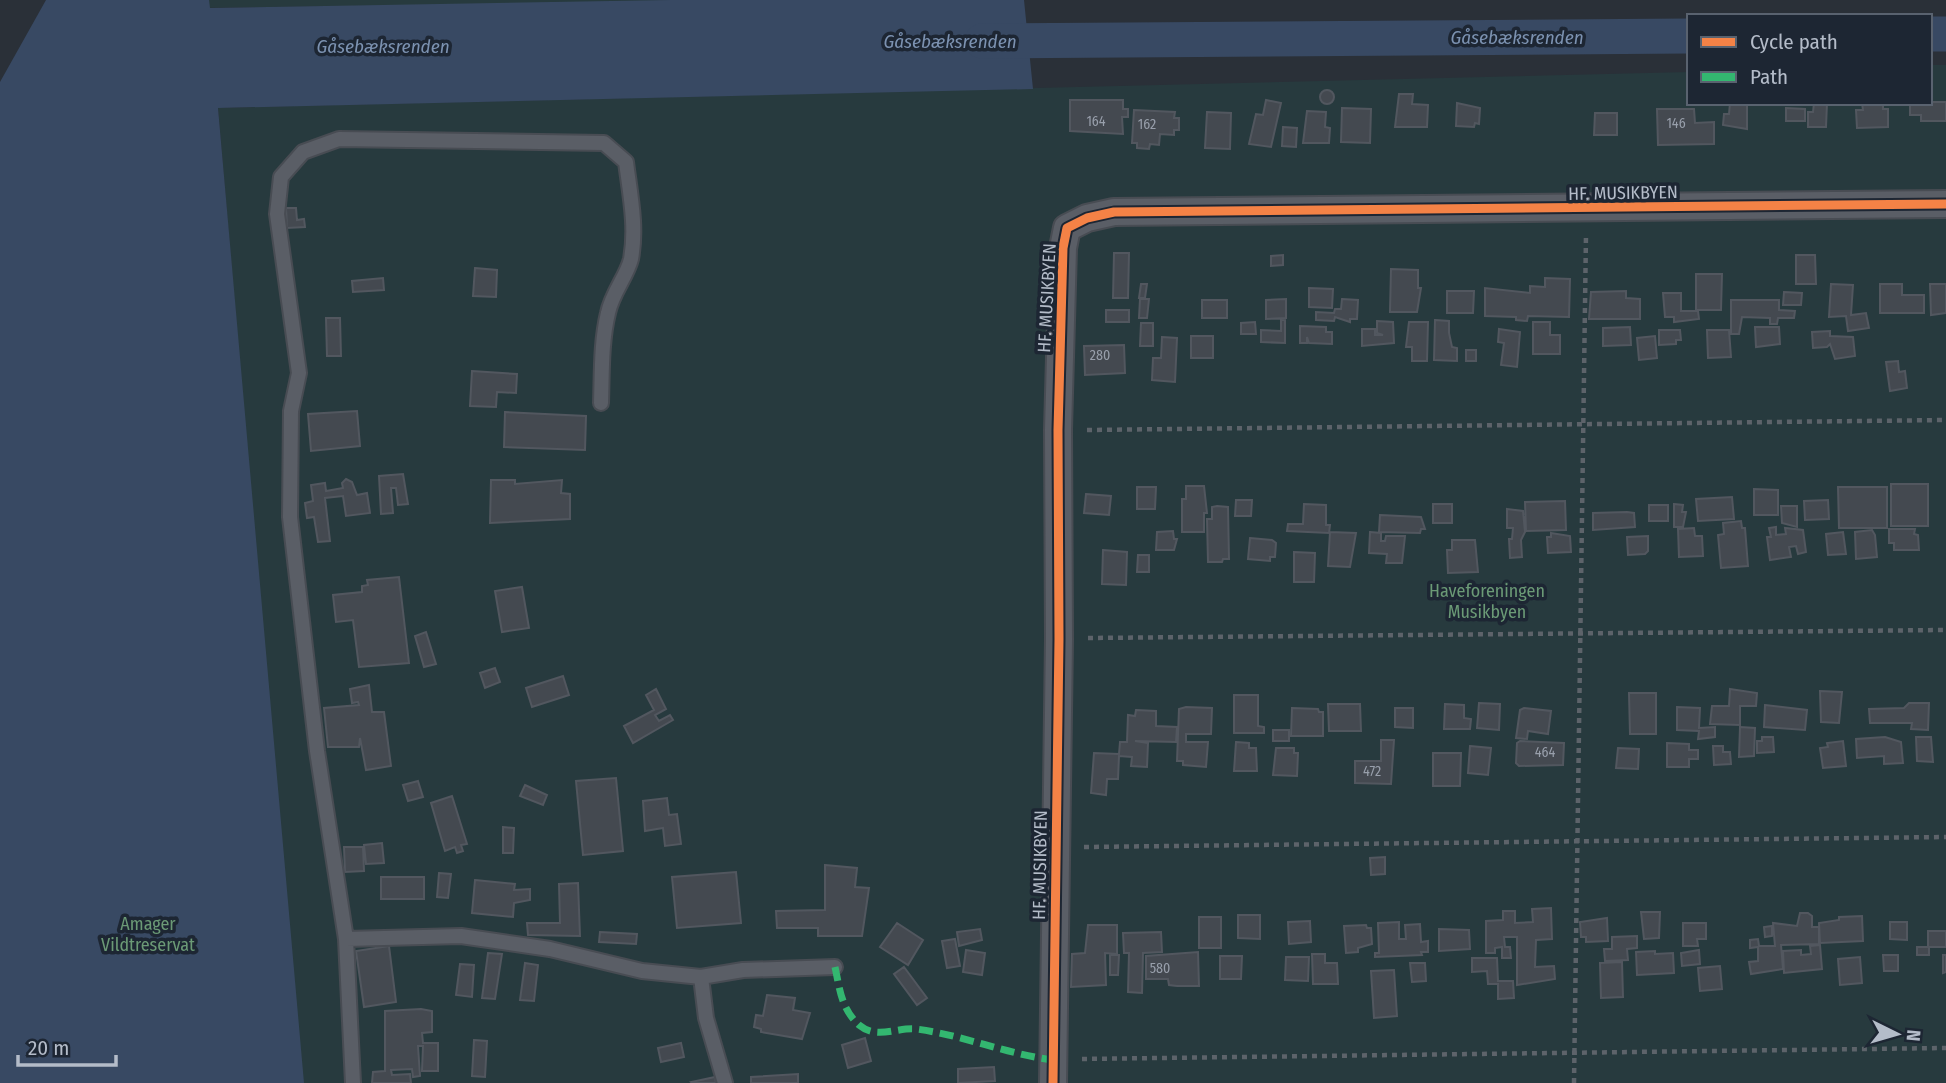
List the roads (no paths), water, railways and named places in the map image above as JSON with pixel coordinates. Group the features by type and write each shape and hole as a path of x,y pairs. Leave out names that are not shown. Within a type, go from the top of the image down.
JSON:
{"street":[{"name":"HF. MUSIKBYEN","path":"1053,1071 1059,639 1058,430 1063,248 1067,228 1087,218 1114,212 1946,204"}],"lane":[{"path":"353,1083 346,939 317,751 290,517 291,411 299,373 277,214 281,177 303,152 339,139 604,144 626,162 633,224 631,261 617,285 608,312 602,353 601,404"},
{"path":"346,939 461,936 550,949 642,971 701,976 754,970 835,967"},
{"path":"701,976 706,1018 725,1083"}],"water":[{"name":"Amager Vildtreservat","path":"46,0 209,0 210,8 670,0 1024,0 1033,89 218,108 304,1083 0,1083 0,82"}],"waterway":[{"name":"Gåsebæksrenden","path":"1932,34 1946,34"},
{"name":"Gåsebæksrenden","path":"982,41 1687,36"}],"park label":[{"name":"Haveforeningen Musikbyen","path":"1487,601"}]}
